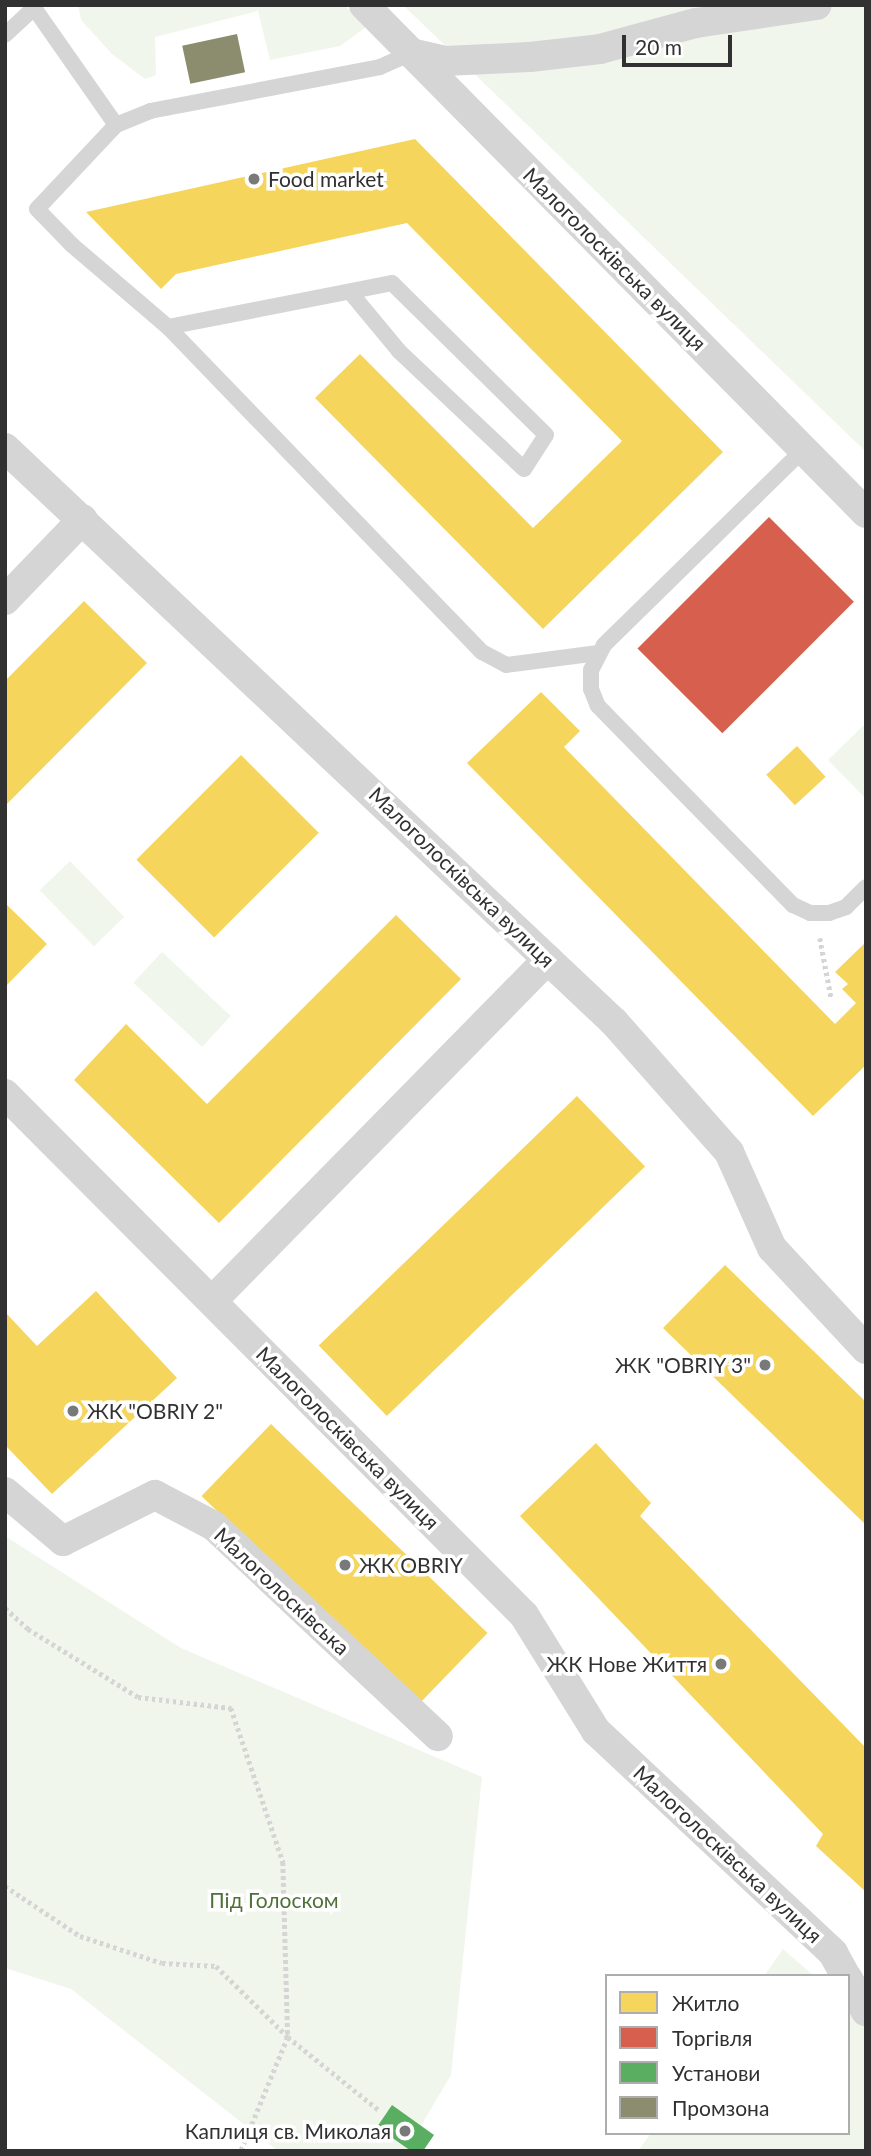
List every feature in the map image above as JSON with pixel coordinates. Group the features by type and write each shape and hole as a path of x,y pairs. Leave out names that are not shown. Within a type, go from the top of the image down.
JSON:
{"street":[{"name":"Малоголосківська вулиця","path":"364,5 866,513"},
{"path":"411,53 444,61 530,57 600,49 696,23 817,5"},
{"name":"Малоголосківська вулиця","path":"5,448 614,1022 729,1152 772,1248 866,1349"},
{"path":"5,600 83,519"},
{"path":"212,1301 548,959"},
{"name":"Малоголосківська вулиця","path":"5,1094 524,1615 596,1731 833,1952 845,1974"},
{"name":"Малоголосківська","path":"5,1492 63,1541 155,1495 214,1526 438,1736"},
{"name":"Малоголосківська вулиця","path":"850,1982 866,2011"}],"lane":[{"path":"5,35 33,7 117,125"},
{"path":"411,53 380,67 150,111 117,125 37,209 168,327 482,652 506,665 598,653"},
{"path":"168,327 392,283 546,435 524,469 399,351 350,292"},
{"path":"803,450 598,653 590,679 598,706 785,899 816,914 846,907 866,887"}],"path":[{"path":"816,914 831,997"},
{"path":"5,1608 28,1629 138,1697 231,1708 283,1862 288,2037 241,2151"},
{"path":"5,1886 79,1936 162,1963 216,1965 288,2037 380,2111"}],"green space":[{"path":"78,5 343,5 369,25 340,46 270,60 258,11 155,37 156,75 145,79 112,54 81,20"},
{"path":"403,5 866,5 866,452"},
{"path":"866,723 866,799 828,760"},
{"path":"70,861 124,917 94,946 40,890"},
{"path":"162,952 231,1016 202,1047 133,983"},
{"name":"Під Голоском","path":"5,1536 181,1648 482,1777 451,2075 406,2151 278,2151 71,1989 5,1968"},
{"path":"783,1949 812,1974 765,1974"},
{"path":"850,2007 866,2019 866,2151 638,2151 650,2135 850,2135"}],"building: Житло":[{"path":"415,139 723,452 543,629 315,398 360,354 533,528 622,441 407,223 176,274 161,289 86,212"},
{"path":"84,601 147,663 5,806 5,681"},
{"path":"541,692 580,731 564,747 835,1024 856,1003 842,989 848,984 835,972 866,942 866,1065 813,1116 467,763"},
{"path":"797,746 826,777 795,805 766,775"},
{"path":"241,755 319,833 214,937 136,860"},
{"path":"5,903 47,944 5,987"},
{"path":"396,915 461,979 219,1223 74,1080 126,1024 207,1104"},
{"path":"577,1096 645,1166 387,1416 319,1345"},
{"name":"ЖК \"OBRIY 3\"","path":"725,1265 866,1402 866,1525 663,1328"},
{"name":"ЖК \"OBRIY 2\"","path":"96,1291 177,1378 52,1494 5,1445 5,1312 37,1346"},
{"name":"ЖК OBRIY","path":"271,1424 488,1633 418,1705 202,1496"},
{"name":"ЖК Нове Життя","path":"596,1443 651,1503 640,1516 866,1748 866,1892 816,1846 823,1834 520,1516"}],"building: Торгівля":[{"path":"769,517 854,602 722,733 637,649"}],"building: Установи":[{"name":"Каплиця св. Миколая","path":"392,2105 434,2135 423,2151 411,2151 377,2127"}],"building: Промзона":[{"path":"237,34 245,72 190,84 182,46"}],"place":[{"name":"Food market","path":"254,179"},
{"name":"ЖК \"OBRIY 3\"","path":"765,1365"},
{"name":"ЖК \"OBRIY 2\"","path":"73,1411"},
{"name":"ЖК OBRIY","path":"345,1565"},
{"name":"ЖК Нове Життя","path":"721,1664"},
{"name":"Каплиця св. Миколая","path":"405,2131"}]}
